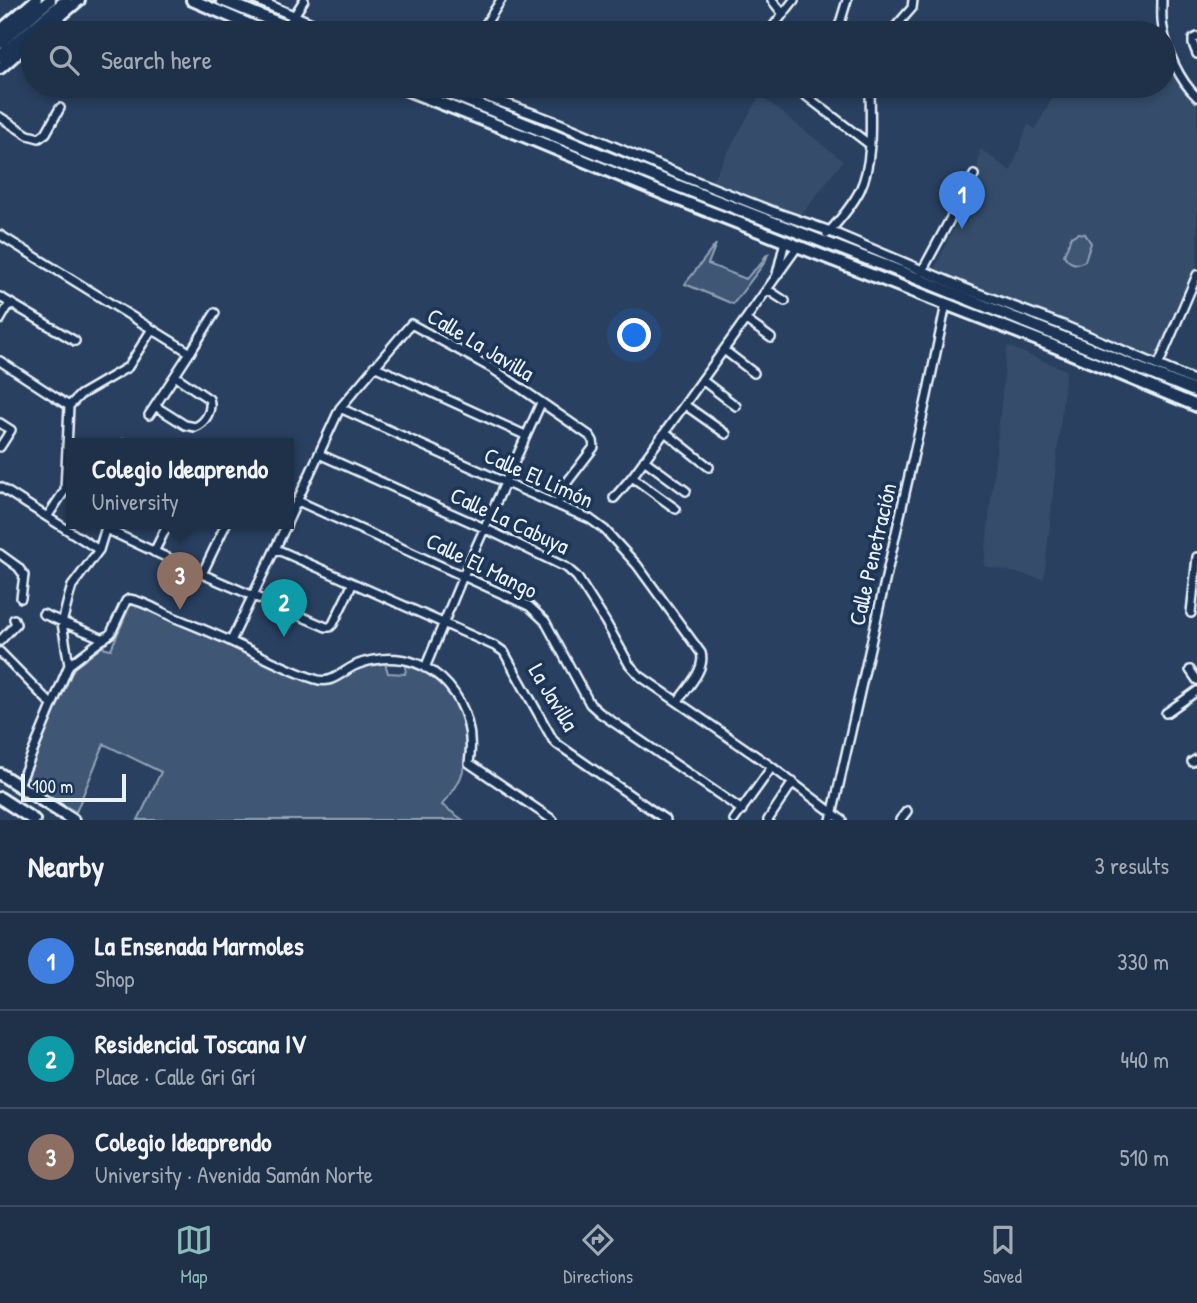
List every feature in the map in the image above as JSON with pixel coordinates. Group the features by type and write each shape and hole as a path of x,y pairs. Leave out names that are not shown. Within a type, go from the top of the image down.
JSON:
{"main road":[{"path":"0,31 36,0"},
{"path":"26,21 50,0"},
{"path":"46,21 67,5 81,0"},
{"path":"192,0 241,21"},
{"path":"222,0 273,21"},
{"path":"52,21 67,5"},
{"path":"0,43 21,25"},
{"path":"0,56 21,40"},
{"path":"0,68 21,50"},
{"path":"427,98 1197,405"},
{"path":"471,98 659,178 821,241 920,274 1197,392"},
{"path":"0,774 73,820"},
{"path":"0,798 34,820"}],"street":[{"path":"257,0 306,21"},
{"path":"292,21 304,0"},
{"path":"488,21 501,0"},
{"path":"772,0 783,14"},
{"path":"777,21 794,0"},
{"path":"841,21 847,0"},
{"path":"900,21 913,4 921,0"},
{"path":"1162,0 1162,21"},
{"path":"1197,37 1193,39 1193,44 1197,54"},
{"path":"1176,66 1180,76 1197,97"},
{"path":"490,98 558,123 722,192 829,231 920,274 1062,325 1197,382"},
{"path":"813,98 869,144"},
{"path":"821,241 841,219 860,190 869,144 870,98"},
{"path":"1,122 39,138 46,133 61,108"},
{"path":"920,274 974,175"},
{"path":"0,235 190,353"},
{"path":"776,279 785,241"},
{"path":"614,498 685,405 799,246"},
{"path":"1158,366 1197,275"},
{"path":"768,289 785,301"},
{"path":"0,297 75,341"},
{"path":"0,320 10,303"},
{"name":"Calle Penetración","path":"832,816 946,304"},
{"path":"149,415 215,313"},
{"path":"746,320 771,338"},
{"name":"Calle La Javilla","path":"294,510 340,408 411,324 493,369 590,436 594,447 568,481 557,504"},
{"path":"67,438 69,406 80,395 128,368 152,329"},
{"path":"724,350 754,373"},
{"path":"0,361 69,406"},
{"path":"374,366 525,435"},
{"path":"155,406 185,425 195,428 205,420 211,403 209,399 175,376"},
{"path":"702,380 736,406"},
{"path":"425,668 504,482 541,403"},
{"path":"685,405 726,434"},
{"name":"Calle El Limón","path":"340,408 590,519 605,530 637,565 701,653 703,660 700,668 678,701"},
{"path":"0,423 11,430 0,447"},
{"path":"665,432 709,467"},
{"name":"Calle La Cabuya","path":"319,454 484,528 573,572 640,676 793,782 832,816 842,820"},
{"path":"644,460 686,491"},
{"path":"47,517 65,489 66,468"},
{"path":"632,477 676,509"},
{"path":"0,487 99,550"},
{"name":"Calle El Mango","path":"298,501 529,606 545,621 590,704 741,810"},
{"path":"69,665 62,623 72,586 99,550 106,529"},
{"path":"111,529 202,574 326,627 333,624 353,583"},
{"path":"154,552 166,529"},
{"path":"202,574 224,529"},
{"name":"Calle La Javilla","path":"231,641 285,529"},
{"name":"La Javilla","path":"276,549 497,647 504,652 553,740 666,820"},
{"path":"0,555 18,567 24,575 21,598"},
{"path":"1191,613 1197,557"},
{"path":"19,785 69,665 111,633 126,601 132,599 303,675 323,681 329,681 355,666 373,660 409,661 435,673 447,683 464,707 471,736 469,763 552,820"},
{"path":"43,614 104,639"},
{"path":"0,641 15,628 14,620"},
{"path":"0,652 52,705"},
{"path":"0,667 7,659"},
{"path":"1190,670 1197,680"},
{"path":"1166,713 1197,691"},
{"path":"734,820 772,767"},
{"path":"768,820 793,782"},
{"path":"900,820 906,811"}],"shaded area":[{"path":"1176,72 1184,88 1197,101 1197,264 1158,361 1083,328 1078,339 996,307 997,296 933,272 975,186 980,149 1011,171 1028,124 1035,129 1052,98 1176,98"},
{"path":"758,98 764,98 843,161 799,218 710,184"},
{"path":"1078,233 1085,234 1091,243 1085,261 1076,264 1064,255 1071,237"},
{"path":"716,244 708,264 746,279 768,254 765,262 733,304 685,284"},
{"path":"1007,346 1066,370 1044,579 984,566"},
{"path":"131,603 319,685 350,670 385,663 388,673 405,674 407,664 433,674 444,683 452,695 464,724 466,756 463,770 456,786 442,805 463,820 138,820 161,772 104,744 76,812 34,787 28,777 30,767 74,668 102,647 111,649"}],"place":[{"name":"La Ensenada Marmoles","path":"962,229"},
{"name":"Colegio Ideaprendo","path":"180,610"},
{"name":"Residencial Toscana IV","path":"284,637"}]}
